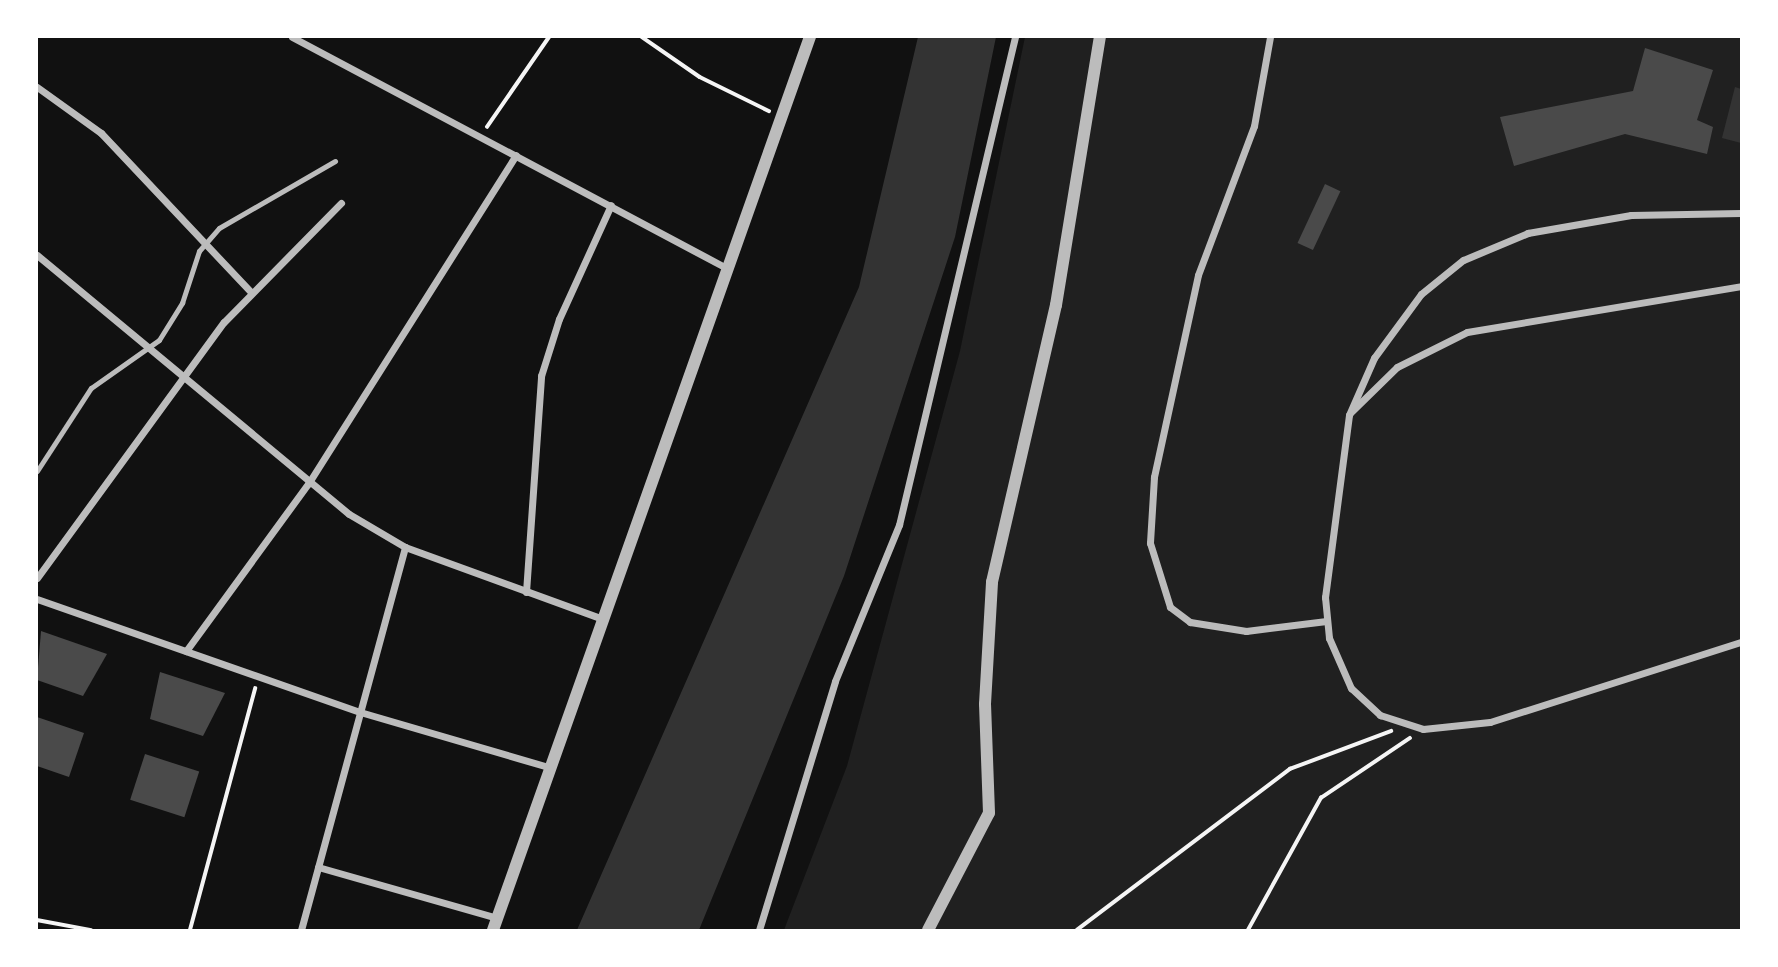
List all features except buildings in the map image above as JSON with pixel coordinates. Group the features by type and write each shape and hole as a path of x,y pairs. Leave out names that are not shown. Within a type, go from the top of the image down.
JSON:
{"street":[{"path":"292,37 726,268"},
{"path":"318,867 495,924 600,618 810,37"},
{"path":"759,930 835,681 899,526 1015,37"},
{"path":"928,930 989,813 985,704 992,582 1056,305 1100,37"},
{"path":"1270,37 1254,126 1198,275 1154,477 1150,543 1170,607 1190,622 1246,631 1326,621"},
{"path":"37,87 101,133 250,291"},
{"path":"186,651 308,485 516,155"},
{"path":"37,578 180,379 250,291 341,202"},
{"path":"526,592 541,376 559,319 611,205"},
{"path":"1741,213 1587,221 1528,233 1463,260 1400,315 1349,415 1334,488 1326,621 1351,688 1406,727 1423,729 1490,722 1741,642"},
{"path":"37,255 308,485 405,547 600,618"},
{"path":"1349,415 1397,367 1467,332 1741,286"},
{"path":"301,930 405,547"},
{"path":"37,599 360,712 548,767"}],"lane":[{"path":"37,471 91,388 149,351 182,303 205,244 240,211 335,162"}],"path":[{"path":"482,136 549,37"},
{"path":"642,37 700,77 781,117"},
{"path":"190,930 258,678"},
{"path":"1077,930 1290,769 1406,727"},
{"path":"1248,930 1321,798 1423,729"},
{"path":"37,920 91,930"}],"shaded area":[{"path":"918,37 996,37 955,237 844,576 699,930 577,930 859,287"},
{"path":"1025,37 1741,37 1741,930 784,930 847,766 960,351"},
{"path":"1735,87 1741,89 1741,143 1722,138"}]}
